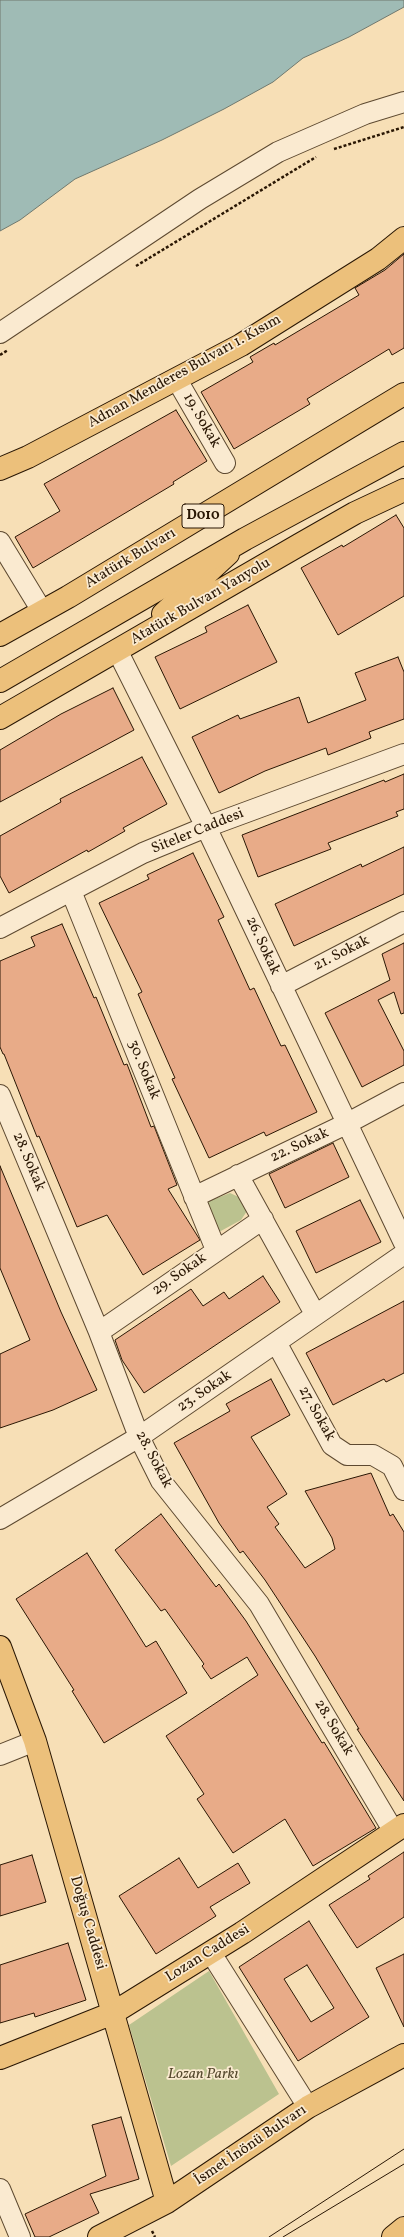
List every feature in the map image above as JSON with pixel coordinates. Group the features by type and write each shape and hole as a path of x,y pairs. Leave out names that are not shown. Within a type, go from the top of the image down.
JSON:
{"main road":[{"name":"Adnan Menderes Bulvarı 1. Kısım","path":"0,469 28,457 241,346 378,259 404,238"},
{"name":"Atatürk Bulvarı","path":"0,635 404,394"},
{"name":"D010","path":"0,681 245,539 404,454"},
{"name":"Atatürk Bulvarı Yanyolu","path":"0,718 343,520 403,492"},
{"path":"126,645 245,539"},
{"name":"Doğuş Caddesi","path":"2,1657 35,1741 167,2202"},
{"name":"Lozan Caddesi","path":"0,2058 113,2013 211,1953 399,1828"},
{"name":"İsmet İnönü Bulvarı","path":"99,2237 167,2202 308,2107 404,2055"},
{"path":"393,2237 404,2228"}],"street":[{"path":"6,340 200,199 278,152 365,114 404,102"},
{"name":"19. Sokak","path":"177,380 225,462"},
{"path":"0,542 42,611"},
{"name":"26. Sokak","path":"126,645 206,827 404,1244"},
{"name":"Siteler Caddesi","path":"0,928 143,853 206,827 404,754"},
{"name":"30. Sokak","path":"71,891 216,1250"},
{"name":"21. Sokak","path":"281,986 404,922"},
{"name":"22. Sokak","path":"194,1197 346,1124 404,1093"},
{"name":"28. Sokak","path":"0,1095 99,1332 139,1437 160,1481 259,1604 399,1828"},
{"path":"238,1175 315,1314"},
{"name":"29. Sokak","path":"99,1332 216,1250 262,1220"},
{"name":"23. Sokak","path":"0,1519 139,1437 277,1344 315,1314 404,1254"},
{"name":"27. Sokak","path":"277,1344 332,1445 347,1456 373,1455 392,1466 404,1490"},
{"path":"0,1755 35,1741"},
{"path":"211,1953 308,2107"},
{"path":"0,2189 20,2237"}],"path":[{"path":"330,151 404,127"},
{"path":"133,268 317,156"},
{"path":"0,355 6,340"}],"green space":[{"path":"230,1193 243,1199 247,1211 241,1220 219,1232 207,1202"},
{"name":"Lozan Parkı","path":"209,1971 279,2094 171,2166 129,2025"}],"water":[{"path":"0,0 404,0 404,7 349,37 303,58 273,82 224,109 162,140 75,179 20,220 0,231"}],"building":[{"path":"404,254 404,348 392,355 389,349 307,399 310,404 234,449 201,392 253,362 250,357 274,343 275,345 359,295 355,288 385,270"},
{"path":"176,410 207,461 173,482 174,484 33,568 15,537 60,511 44,484"},
{"path":"396,515 404,528 404,596 338,635 301,568 342,545 343,547"},
{"path":"248,605 277,662 180,709 155,657 207,632 205,627"},
{"path":"398,657 404,672 404,719 369,732 371,738 328,755 326,748 265,771 219,793 192,737 238,715 240,719 299,697 308,723 366,700 355,673"},
{"path":"113,688 134,730 0,802 0,750 61,714"},
{"path":"142,757 167,804 123,828 125,831 88,852 87,850 9,893 0,876 0,836 61,802 60,799"},
{"path":"404,774 404,809 396,812 398,816 328,843 331,849 258,877 242,835 384,780 385,782"},
{"path":"404,847 404,894 294,946 275,904 361,864 362,867"},
{"path":"193,853 224,917 218,920 250,990 254,988 281,1046 285,1045 317,1112 266,1136 264,1132 209,1158 172,1079 175,1078 138,994 142,992 99,903 149,879 147,875"},
{"path":"62,924 94,998 96,997 124,1065 127,1064 151,1127 154,1126 177,1185 168,1189 200,1240 143,1275 107,1215 77,1227 39,1136 37,1137 0,1047 0,961 35,946 31,937"},
{"path":"404,943 404,1013 401,1014 394,992 378,1000 404,1051 404,1065 362,1087 325,1013 390,980 382,954"},
{"path":"333,1143 349,1177 285,1208 269,1174"},
{"path":"0,1166 61,1312 97,1390 53,1410 0,1428 0,1354 30,1340 0,1268"},
{"path":"360,1200 381,1242 316,1273 296,1231"},
{"path":"263,1276 280,1302 144,1393 122,1360 115,1340 191,1289 203,1306 224,1292 229,1299"},
{"path":"404,1301 404,1373 386,1382 384,1379 333,1405 306,1353"},
{"path":"271,1379 290,1415 251,1437 287,1494 267,1507 279,1524 275,1527 305,1568 335,1549 332,1538 305,1491 371,1473 390,1516 393,1514 404,1532 404,1801 357,1729 359,1729 315,1656 265,1580 243,1551 240,1553 219,1523 174,1443 230,1411 226,1404"},
{"path":"161,1514 216,1587 219,1584 246,1621 322,1743 324,1742 376,1828 313,1866 285,1819 233,1853 197,1799 204,1794 166,1736 258,1675 247,1657 211,1679 202,1666 204,1664 165,1609 161,1611 115,1550"},
{"path":"87,1553 146,1647 156,1641 187,1693 104,1743 72,1691 74,1690 16,1599"},
{"path":"404,1852 404,1917 357,1948 329,1905 370,1879 368,1876"},
{"path":"32,1855 46,1902 0,1916 0,1865"},
{"path":"179,1858 198,1888 238,1863 250,1883 210,1907 216,1916 156,1954 119,1896"},
{"path":"309,1921 369,2017 298,2061 239,1967","holes":["307,1965 334,2008 311,2022 284,1979"]},
{"path":"68,1943 86,2000 35,2017 34,2013 0,2023 0,1965"},
{"path":"404,1954 404,2027 376,1968"},
{"path":"121,2117 139,2179 90,2194 99,2213 49,2237 35,2237 25,2214 106,2176 92,2125"}],"tram line":[{"path":"269,2237 404,2149"},
{"path":"283,2237 404,2164"}]}
